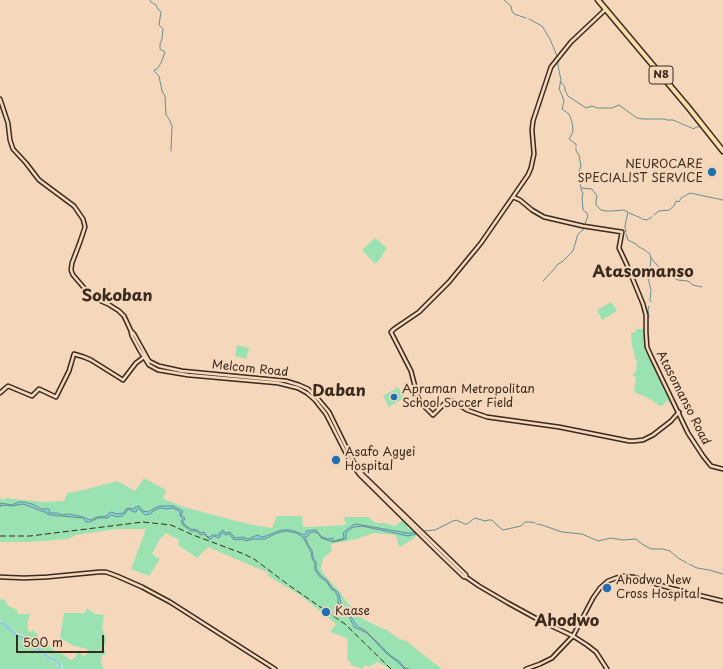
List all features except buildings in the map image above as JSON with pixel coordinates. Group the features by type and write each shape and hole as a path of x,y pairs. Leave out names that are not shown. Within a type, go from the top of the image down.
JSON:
{"highway":[{"name":"N8","path":"600,0 723,151"},
{"name":"N8","path":"600,0 723,148"}],"street":[{"path":"606,9 571,42 551,67 533,122 532,130 534,154 531,168 516,193 477,248 449,282 418,312 391,331 411,371 419,401 433,415 449,399 467,410 487,417 560,427 629,441 643,440 653,435 671,421 679,412"},
{"name":"Melcom Road","path":"0,99 8,123 10,140 13,149 39,180 72,204 83,219 84,227 71,268 73,275 92,297 108,304 122,313 145,357 151,363 202,375 286,381 296,384 316,396 328,412 356,467 380,494 464,577 508,603 573,636"},
{"path":"516,193 520,200"},
{"path":"513,197 520,200"},
{"name":"Atasomanso Road","path":"520,200 532,210 544,217 622,232 619,248 643,304 646,315 647,347 688,433 705,459 712,466 723,469"},
{"path":"0,393 8,386 32,396 39,389 56,397 69,371 74,354 91,360 123,380 136,363 145,357"},
{"path":"0,577 47,577 106,572 142,587 172,603 275,669"},
{"path":"526,669 552,658 573,636 600,588 608,581 616,578 624,576 633,577 723,601"},
{"path":"573,636 593,650 607,669"}],"green space":[{"path":"375,238 387,248 375,264 362,250"},
{"path":"611,302 617,311 602,320 597,310"},
{"path":"636,329 645,329 645,342 673,402 670,404 667,400 662,406 660,406 650,399 634,392 636,377 633,376 633,374 636,372 637,360 635,359 632,347 631,333 636,332"},
{"path":"237,345 249,348 246,359 235,356"},
{"name":"Apraman Metropolitan School Soccer Field","path":"398,387 404,398 389,407 383,396"},
{"path":"144,478 166,490 163,498 166,500 187,508 248,524 272,528 277,516 302,516 303,527 346,525 344,517 368,517 376,523 385,523 395,526 403,520 409,529 410,528 415,532 407,533 356,524 343,533 344,538 335,541 330,538 328,539 322,537 318,531 314,530 308,531 305,535 291,530 281,530 266,536 262,537 257,535 248,539 243,537 235,538 223,530 219,535 212,535 208,537 206,533 201,533 185,525 181,515 183,511 174,507 162,506 148,512 143,511 141,508 135,507 133,510 129,507 124,513 117,514 111,512 107,516 90,520 69,514 62,515 57,513 49,513 49,511 24,502 19,502 12,505 0,503 0,498 4,500 6,498 43,502 64,501 67,493 117,481 135,491"},
{"path":"22,504 44,512 46,511 47,514 50,515 83,518 86,522 98,518 105,518 111,515 122,516 128,509 134,512 138,508 145,515 160,508 172,508 179,511 180,516 183,519 181,520 188,529 198,532 201,535 204,534 207,538 215,536 219,538 222,532 230,534 236,540 265,539 277,533 286,531 304,536 315,564 315,570 320,577 327,582 331,589 335,591 339,603 349,616 353,626 367,633 404,669 392,669 377,662 369,667 364,665 363,669 351,665 347,660 348,639 330,632 336,624 300,595 268,576 269,573 208,547 197,558 178,545 179,540 166,533 160,539 152,554 160,559 149,576 131,569 146,529 117,529 76,535 67,539 29,542 0,542 0,506 12,506"},
{"path":"362,526 404,535 417,535 400,547 396,535 373,533 357,539 331,544 332,551 323,558 321,569 345,600 363,619 387,630 399,639 406,641 442,669 409,669 405,668 402,663 391,657 369,633 357,626 341,604 338,592 332,588 327,580 321,576 316,569 316,562 313,558 312,550 305,536 308,536 309,533 314,532 318,533 321,538 333,542 346,539 346,533 353,527"},
{"path":"0,599 5,600 7,605 17,610 18,614 30,614 28,620 28,630 31,632 33,630 37,634 38,636 36,639 43,644 46,644 56,652 60,652 71,660 76,657 77,652 82,653 83,657 89,652 85,648 74,646 60,638 64,613 84,613 86,612 87,608 95,614 104,615 102,628 106,640 104,648 106,654 101,656 102,659 100,660 104,669 63,669 58,660 44,652 32,641 16,632 0,620"},
{"path":"0,624 5,626 16,637 25,639 45,657 56,663 59,669 0,669"}],"water":[{"path":"19,502 32,504 42,509 49,509 49,513 57,513 62,515 69,514 83,517 90,520 97,517 107,516 111,512 117,514 124,513 128,508 134,509 135,507 139,506 143,511 148,512 159,506 173,506 183,511 181,515 185,518 183,522 185,525 201,533 204,532 208,537 212,535 219,535 223,530 226,533 230,532 235,538 243,537 248,539 257,535 262,537 266,536 281,530 291,530 305,535 306,531 316,530 322,537 328,539 333,538 333,541 335,541 344,538 343,533 356,524 407,533 415,532 416,534 408,536 362,526 353,527 346,533 346,539 333,542 321,538 318,533 314,532 309,533 308,536 305,537 312,550 313,558 316,562 316,569 321,576 327,580 332,588 338,592 341,604 357,626 366,631 391,656 399,661 405,668 409,669 404,669 367,633 354,627 349,616 338,603 338,597 335,591 331,589 327,582 320,577 315,570 315,564 312,558 311,552 303,537 296,533 286,531 277,533 265,539 245,541 244,539 233,539 230,534 225,535 223,532 219,538 214,536 209,539 204,534 201,535 196,531 191,531 183,525 181,521 183,519 180,516 179,511 172,508 160,508 150,514 145,515 138,508 136,512 128,509 122,516 117,517 111,515 108,518 98,518 90,522 86,522 83,518 50,515 46,512 23,504 12,506 0,506 0,503 12,505"}],"waterway":[{"path":"150,0 161,12 159,25 163,29 160,49 165,52 161,63 157,69 154,70 159,76 162,91 165,96 166,115 172,126 171,151"},
{"path":"504,0 511,6 514,14 526,18"},
{"path":"529,19 542,26 550,39 557,56"},
{"path":"558,60 561,80 559,89 564,101 562,109 569,114 573,129 569,139 576,144 576,146"},
{"path":"560,81 565,87 568,96 586,108 592,106 597,108 612,108 619,105 637,118 673,120 694,129 699,127"},
{"path":"576,148 581,166 578,174 581,188 592,189 597,196 596,205 601,210 611,211"},
{"path":"581,189 583,194 583,210 588,216 585,224"},
{"path":"654,215 659,211 669,210 674,206 676,201 679,202 681,198 690,193 723,200"},
{"path":"612,211 624,210 628,212 625,226 626,232"},
{"path":"629,213 641,218"},
{"path":"642,219 647,220 652,217"},
{"path":"543,281 558,264 573,251 578,234 584,227"},
{"path":"626,234 628,240 650,254 651,258 663,272 678,280 688,281 693,285 702,287"},
{"path":"649,277 651,258"},
{"path":"648,278 651,290"},
{"path":"651,291 651,302"},
{"path":"649,306 649,317"},
{"path":"424,531 435,530 456,520 467,524 475,518 485,521 492,520 503,530 521,526 525,522 535,523"},
{"path":"537,524 562,532 582,534 598,541 611,538 623,540 636,539 651,549 663,549 670,551 687,563"},
{"path":"689,564 697,568 723,574"},
{"path":"0,623 4,624 16,635 24,638 48,657 59,663 60,669"}],"railway":[{"path":"0,536 30,536 143,522 171,525 254,559 345,624 391,669"}],"place":[{"name":"NEUROCARE SPECIALIST SERVICE","path":"712,172"},
{"name":"Apraman Metropolitan School Soccer Field","path":"394,397"},
{"name":"Asafo Agyei Hospital","path":"336,460"},
{"name":"Ahodwo New Cross Hospital","path":"607,588"},
{"name":"Kaase","path":"326,612"}],"district":[{"name":"Atasomanso","path":"643,273"},
{"name":"Sokoban","path":"117,297"},
{"name":"Daban","path":"339,392"},
{"name":"Ahodwo","path":"567,622"}]}
